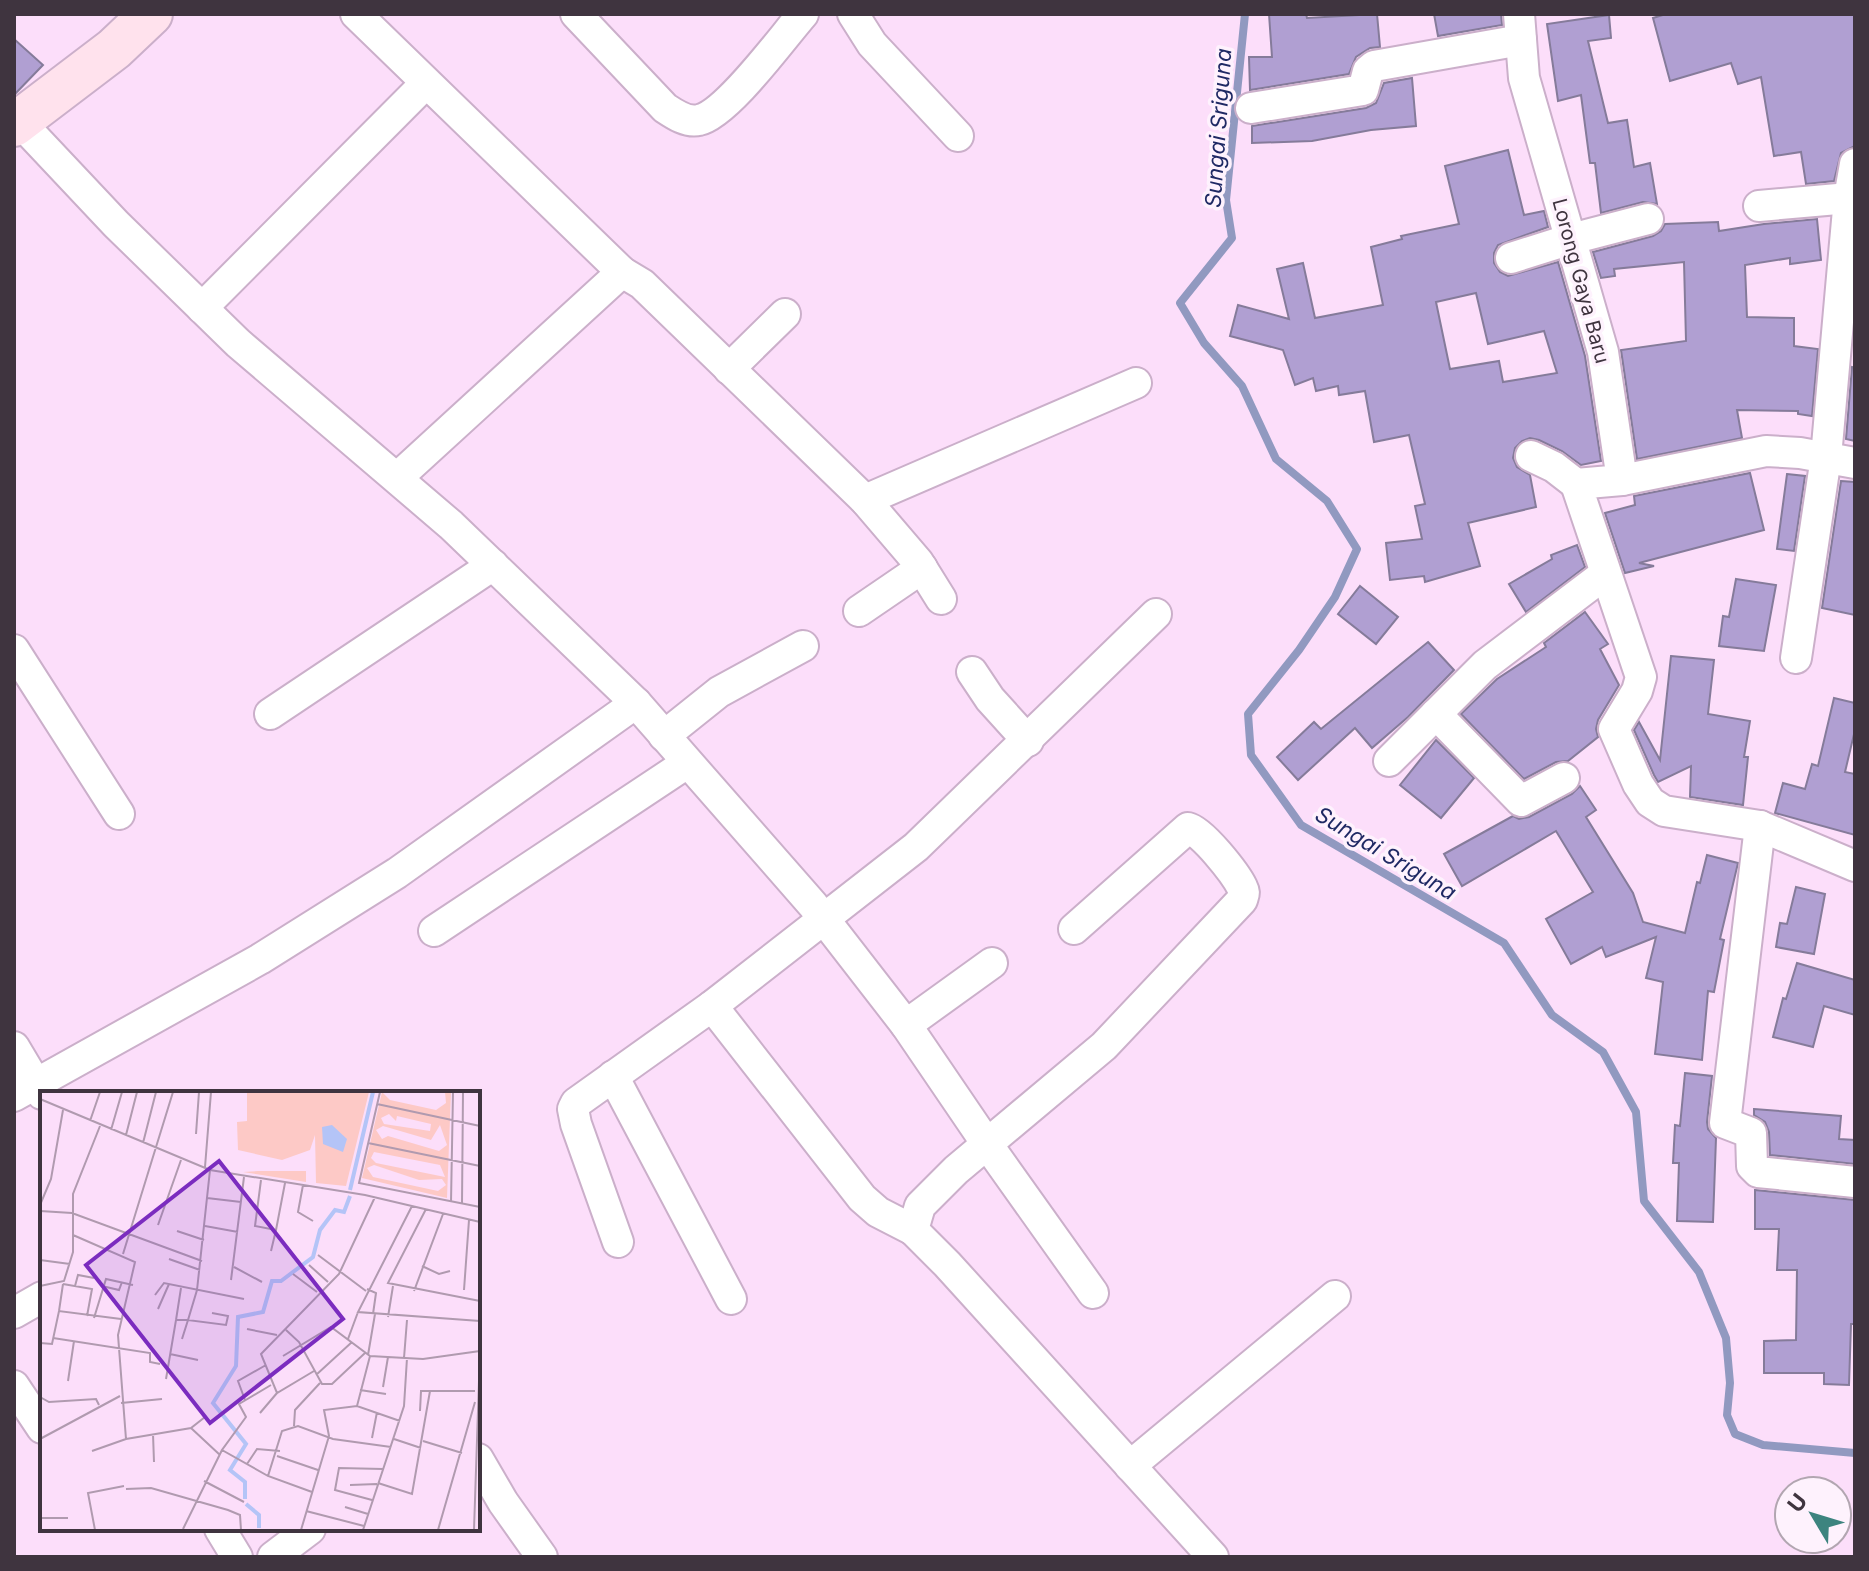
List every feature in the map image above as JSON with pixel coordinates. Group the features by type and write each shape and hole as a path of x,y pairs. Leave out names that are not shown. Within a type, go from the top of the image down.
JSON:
{"main road":[{"path":"16,123 114,49 151,14"}],"street":[{"path":"356,14 622,272 642,284 865,500 922,568 941,599"},
{"path":"576,14 665,108 681,118 696,121 710,116 727,102 803,14"},
{"path":"853,14 872,44 958,136"},
{"path":"1251,108 1363,90 1368,71 1374,66 1520,27"},
{"name":"Lorong Gaya Baru","path":"1520,27 1524,78 1603,352 1622,480"},
{"path":"202,308 426,83"},
{"path":"16,123 238,343 397,478 493,565 636,703 825,920 906,1025 1093,1293"},
{"path":"1796,658 1840,460 1849,198 1855,164"},
{"path":"1759,206 1849,198"},
{"path":"1511,258 1648,219"},
{"path":"397,478 622,272"},
{"path":"729,369 785,314"},
{"path":"865,500 1136,383"},
{"path":"1576,484 1622,480 1766,451 1840,460"},
{"path":"1531,456 1554,467 1576,484 1641,677 1637,691 1614,729 1638,784 1650,802 1664,811 1760,826 1855,866"},
{"path":"270,714 493,565"},
{"path":"859,611 922,568"},
{"path":"1389,761 1485,665 1605,574"},
{"path":"618,1242 576,1124 573,1109 576,1103 712,1006 916,847 1156,614"},
{"path":"664,736 719,692 803,646"},
{"path":"14,650 119,814"},
{"path":"972,672 990,699 1028,741"},
{"path":"14,1047 31,1091 260,959 397,873 636,703"},
{"path":"1436,714 1521,801 1564,778"},
{"path":"434,931 687,763"},
{"path":"1760,826 1725,1123 1751,1133 1752,1166 1758,1172 1855,1182"},
{"path":"913,1230 920,1206 956,1170 1104,1046 1242,900 1244,894 1242,886 1219,857 1195,830 1188,828 1074,929"},
{"path":"906,1025 992,963"},
{"path":"712,1006 862,1198 878,1212 913,1230 947,1264 1213,1557"},
{"path":"613,1076 731,1299"},
{"path":"1130,1466 1335,1296"},
{"path":"14,1313 40,1298"},
{"path":"14,1386 40,1425"},
{"path":"480,1462 503,1502 542,1557"},
{"path":"221,1531 237,1557"},
{"path":"273,1557 307,1531"}],"building":[{"path":"1269,14 1306,14 1307,18 1377,14 1380,47 1370,48 1356,57 1349,74 1250,90 1249,57 1272,57"},
{"path":"1434,14 1501,14 1502,25 1438,36"},
{"path":"1666,14 1855,14 1855,146 1841,153 1834,181 1806,184 1801,152 1774,156 1761,77 1738,84 1731,63 1670,81 1653,18"},
{"path":"1609,15 1611,38 1588,41 1608,123 1627,120 1634,167 1650,163 1657,204 1643,202 1601,213 1595,163 1590,163 1581,95 1558,101 1547,24"},
{"path":"14,39 43,65 14,95"},
{"path":"1412,78 1416,126 1371,130 1312,141 1252,143 1252,126 1366,108 1376,103 1384,83"},
{"path":"1508,150 1524,215 1544,211 1548,227 1498,245 1494,263 1500,272 1508,276 1558,262 1585,356 1601,461 1581,465 1539,440 1530,438 1522,441 1515,448 1513,458 1517,467 1530,475 1536,507 1468,523 1480,566 1425,582 1424,576 1390,580 1386,543 1422,539 1415,506 1425,504 1409,435 1374,442 1365,391 1339,395 1338,386 1316,391 1313,378 1295,385 1283,350 1230,336 1238,305 1289,319 1277,269 1303,263 1315,318 1383,305 1371,247 1402,239 1401,236 1459,224 1445,166","holes":["1476,293 1488,344 1544,331 1557,373 1503,382 1499,361 1450,369 1436,302"]},
{"path":"1817,219 1821,260 1790,264 1790,258 1745,265 1747,317 1794,318 1794,346 1818,349 1812,416 1798,414 1798,411 1737,410 1742,438 1637,459 1621,350 1686,341 1684,262 1614,269 1615,276 1601,278 1593,252 1653,236 1665,224 1718,222 1719,231"},
{"path":"1852,367 1855,368 1855,441 1846,439"},
{"path":"1750,473 1764,530 1639,563 1654,566 1625,573 1605,513 1635,505 1634,496"},
{"path":"1787,474 1805,476 1794,551 1777,549"},
{"path":"1841,481 1855,482 1855,615 1822,608"},
{"path":"1577,545 1585,567 1526,612 1509,584 1552,559 1551,555"},
{"path":"1736,579 1776,585 1764,651 1719,646 1723,616 1729,617"},
{"path":"1360,586 1398,617 1376,644 1338,614"},
{"path":"1585,612 1608,644 1600,649 1619,685 1598,720 1598,737 1568,761 1556,762 1524,779 1461,714 1497,679 1546,647 1544,643"},
{"path":"1428,642 1454,670 1372,748 1355,728 1298,780 1277,757 1314,722 1321,729"},
{"path":"1671,656 1714,660 1708,714 1750,721 1744,757 1748,757 1743,805 1690,797 1691,766 1658,782 1654,775 1634,730 1639,722 1660,760"},
{"path":"1834,698 1855,703 1855,730 1845,772 1855,774 1855,835 1775,813 1783,783 1805,789 1812,764 1818,766"},
{"path":"1436,740 1474,778 1441,818 1400,785"},
{"path":"1580,786 1596,810 1586,817 1633,893 1643,922 1685,933 1707,855 1738,863 1720,939 1724,940 1714,992 1708,991 1702,1060 1655,1054 1663,982 1646,978 1656,937 1606,957 1602,947 1571,964 1546,919 1593,892 1556,831 1462,886 1444,854 1513,816 1519,819 1529,817 1572,794"},
{"path":"1796,887 1825,894 1814,954 1776,947 1780,923 1787,924"},
{"path":"1797,963 1855,980 1855,1015 1824,1006 1813,1047 1773,1037 1783,998 1786,999"},
{"path":"1685,1073 1712,1076 1707,1122 1708,1129 1716,1138 1713,1222 1677,1221 1679,1163 1673,1163 1675,1125 1680,1126"},
{"path":"1754,1109 1841,1116 1839,1139 1855,1140 1855,1164 1770,1155 1769,1132 1765,1122 1754,1115"},
{"path":"1755,1190 1855,1200 1855,1324 1851,1324 1849,1385 1824,1384 1824,1373 1764,1373 1764,1341 1796,1340 1797,1270 1777,1270 1779,1229 1755,1229"}],"waterway":[{"name":"Sungai Sriguna","path":"1245,14 1226,200 1232,238 1180,303 1204,343 1242,386 1276,459 1327,501 1357,549 1335,597 1299,650 1248,714 1251,755 1301,825 1504,943 1552,1015 1603,1052 1636,1112 1644,1201 1699,1272 1726,1338 1730,1383 1727,1415 1735,1434 1763,1445 1855,1453"}]}
